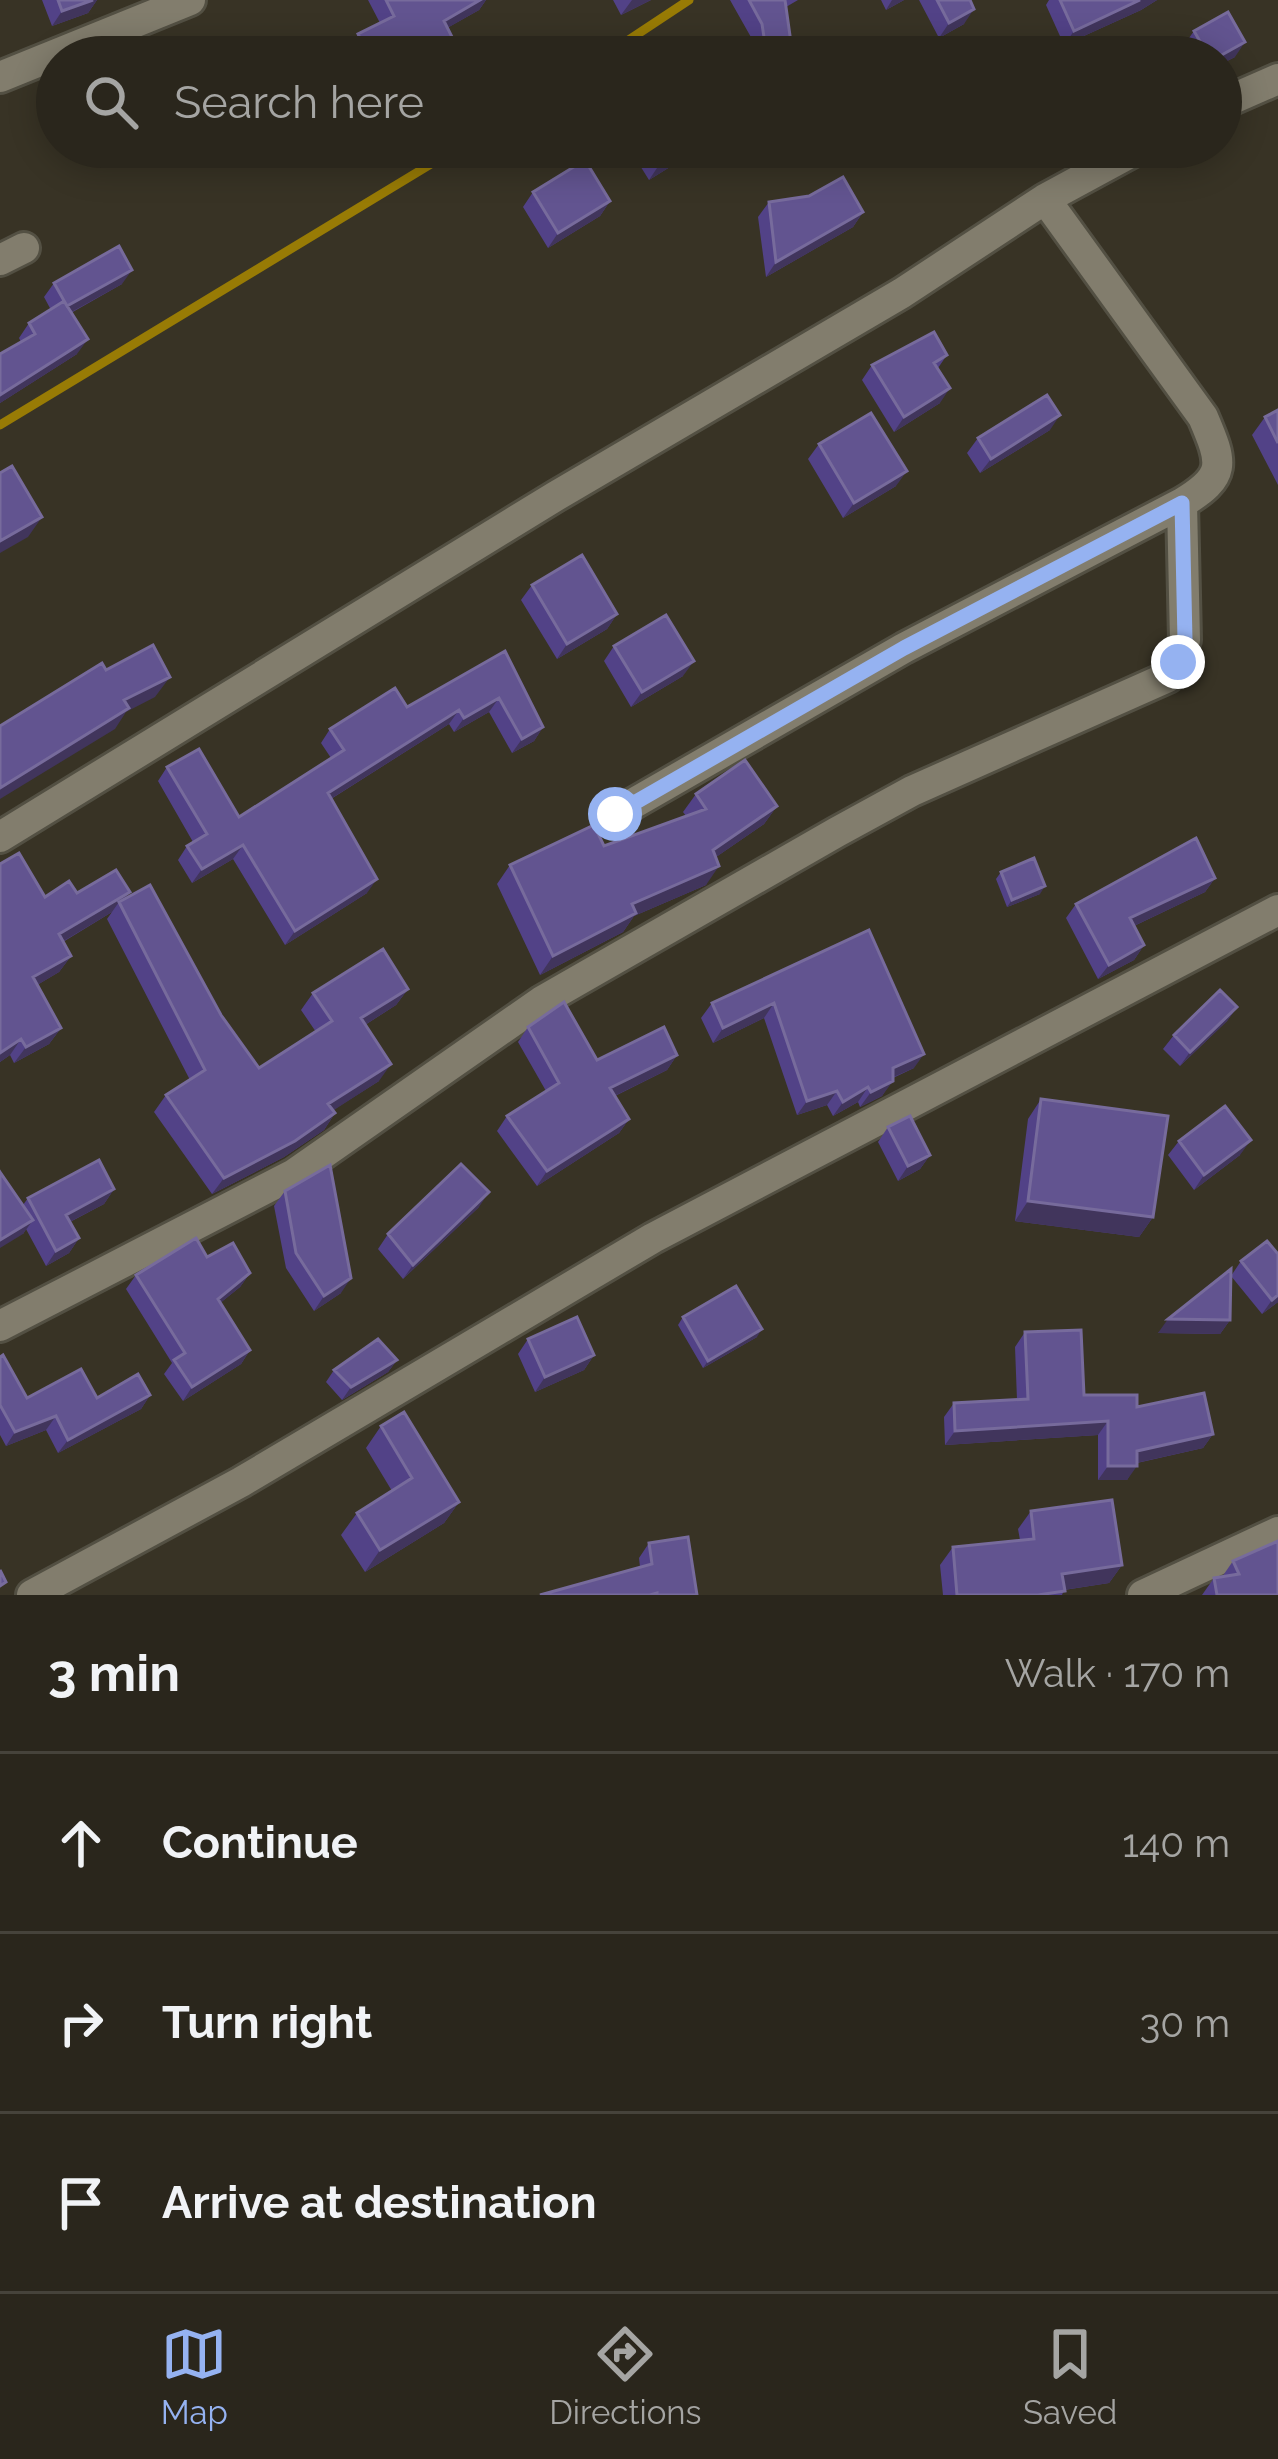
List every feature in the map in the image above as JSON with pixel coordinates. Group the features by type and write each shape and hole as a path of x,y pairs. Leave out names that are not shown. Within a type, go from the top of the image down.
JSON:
{"street":[{"path":"101,36 190,0"},
{"path":"0,77 36,62"},
{"path":"1242,95 1278,79"},
{"path":"0,837 1103,168"},
{"path":"615,814 904,648 1212,485 1219,467 1203,417 1134,328 1045,199"},
{"path":"0,1327 294,1174 526,1011 837,832 912,791 1168,677 1185,640 1182,503"},
{"path":"32,1595 241,1482 673,1227 1278,910"},
{"path":"1143,1595 1278,1532"}],"building":[{"path":"58,0 93,0 62,11"},
{"path":"386,0 480,0 444,21 452,36 359,36 394,16"},
{"path":"749,0 785,0 790,36 764,36"},
{"path":"937,0 970,0 974,9 949,23"},
{"path":"1060,0 1140,0 1074,31"},
{"path":"1228,12 1242,36 1197,36 1194,31"},
{"path":"572,168 590,168 610,201 558,233 533,192"},
{"path":"843,177 863,212 776,262 769,202 809,196"},
{"path":"119,246 132,270 67,306 54,283"},
{"path":"64,301 88,339 0,395 0,354 35,334 29,323"},
{"path":"934,332 947,355 934,363 950,388 904,417 872,365"},
{"path":"1047,395 1060,415 991,459 978,438"},
{"path":"1278,410 1278,443 1265,417"},
{"path":"871,413 907,471 854,503 819,444"},
{"path":"12,466 42,517 0,541 0,473"},
{"path":"582,555 617,614 567,644 532,585"},
{"path":"666,615 694,661 642,692 614,646"},
{"path":"153,645 170,677 124,700 129,708 0,788 0,726 102,663 106,670"},
{"path":"505,651 543,727 522,739 499,698 464,718 459,710 328,793 377,879 295,931 243,845 202,869 187,846 207,834 167,767 199,749 239,817 344,750 330,729 395,688 407,707"},
{"path":"745,760 777,806 713,850 719,866 632,904 636,913 553,956 510,865 594,825 604,846 706,809 696,794"},
{"path":"1196,838 1215,878 1130,918 1144,945 1109,965 1076,904"},
{"path":"19,853 45,897 69,881 77,893 116,870 130,892 59,934 71,956 33,977 61,1028 26,1047 21,1039 0,1053 0,864"},
{"path":"1034,858 1045,886 1012,900 1001,872"},
{"path":"150,885 221,1015 259,1068 332,1021 313,993 383,949 408,989 361,1018 391,1064 328,1104 335,1113 295,1141 224,1178 166,1095 205,1070 119,902"},
{"path":"869,930 924,1054 893,1068 893,1081 871,1092 868,1087 843,1102 837,1091 807,1101 774,1003 723,1028 712,1003"},
{"path":"1220,990 1237,1007 1190,1052 1174,1035"},
{"path":"564,1002 597,1060 664,1027 677,1055 610,1088 629,1119 547,1171 507,1116 559,1083 528,1027"},
{"path":"1041,1099 1168,1116 1153,1217 1028,1201"},
{"path":"1225,1106 1251,1140 1204,1175 1179,1141"},
{"path":"910,1116 930,1155 908,1166 888,1127"},
{"path":"99,1160 114,1189 66,1215 79,1238 56,1251 28,1198"},
{"path":"461,1164 489,1192 413,1265 388,1234"},
{"path":"330,1165 351,1278 324,1296 296,1253 285,1191"},
{"path":"0,1172 33,1220 0,1240"},
{"path":"196,1238 207,1257 233,1243 250,1273 218,1299 250,1350 192,1387 174,1360 185,1353 136,1275"},
{"path":"1267,1241 1278,1254 1278,1295 1272,1300 1241,1261"},
{"path":"1231,1269 1230,1320 1168,1319"},
{"path":"736,1286 762,1329 708,1361 683,1317"},
{"path":"577,1317 594,1355 545,1377 528,1339"},
{"path":"1081,1330 1084,1395 1137,1395 1137,1407 1204,1393 1213,1434 1137,1451 1137,1466 1108,1466 1108,1421 955,1431 954,1403 1028,1399 1025,1332"},
{"path":"378,1339 397,1360 351,1387 334,1370"},
{"path":"3,1355 27,1398 81,1369 97,1398 138,1374 150,1395 68,1440 56,1416 15,1432 0,1405"},
{"path":"404,1412 459,1502 380,1550 357,1513 412,1478 381,1426"},
{"path":"1112,1500 1122,1565 1062,1574 1065,1591 957,1595 953,1547 1034,1539 1031,1511"},
{"path":"688,1537 697,1595 540,1595 652,1564 649,1543"},
{"path":"1278,1541 1278,1595 1217,1595 1214,1578 1239,1574 1233,1561"}],"waterway":[{"path":"635,36 689,0"},
{"path":"0,425 424,168"}],"route":[{"path":"615,814 904,648 1182,503 1185,640 1178,662"}]}
